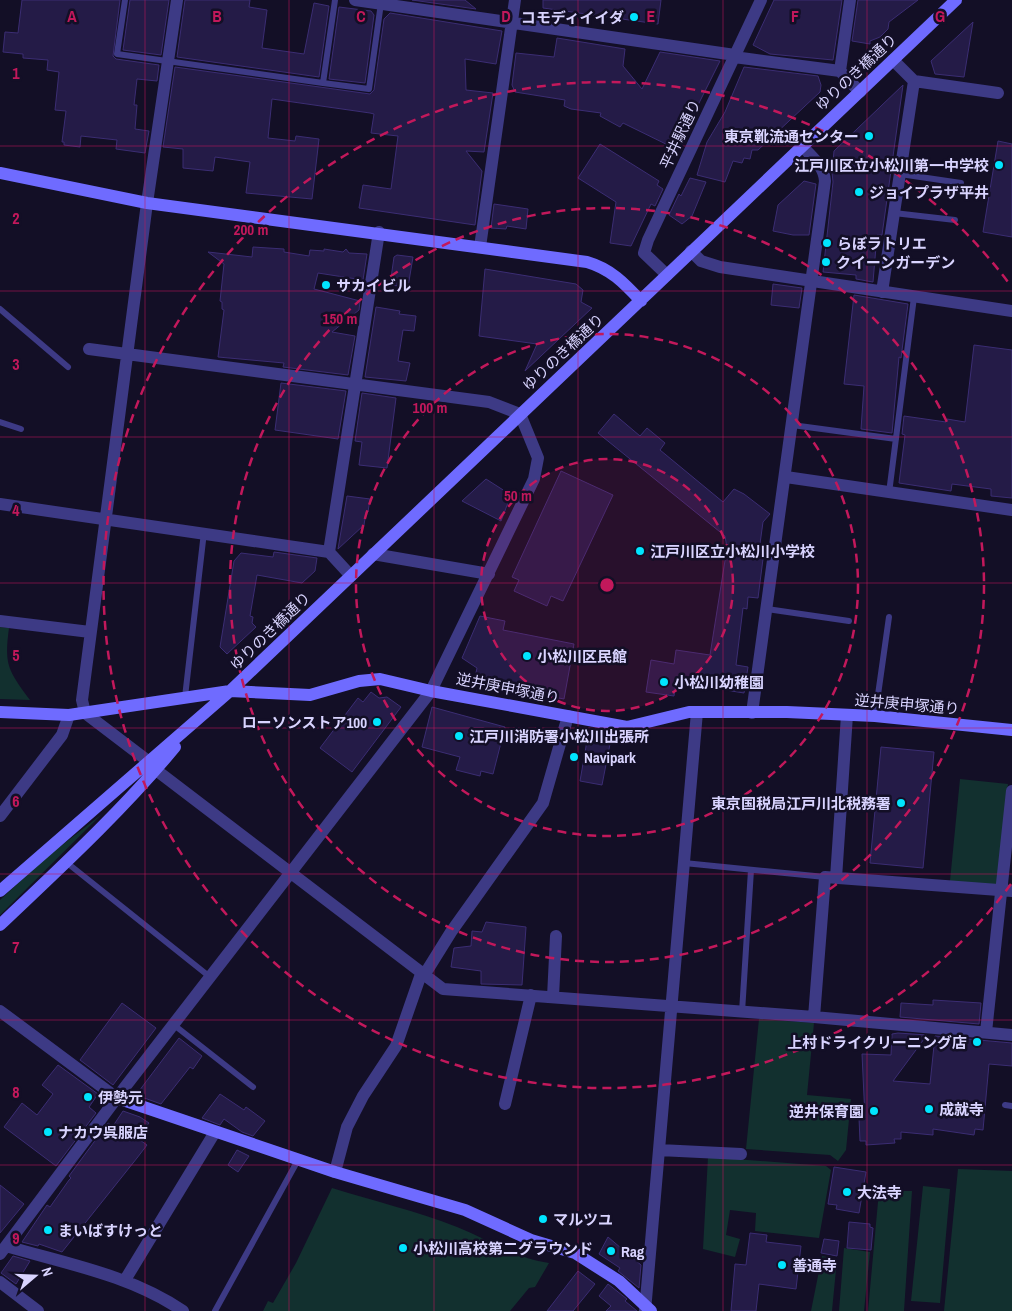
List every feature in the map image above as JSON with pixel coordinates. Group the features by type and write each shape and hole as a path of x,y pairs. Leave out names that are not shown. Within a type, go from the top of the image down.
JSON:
{"main road":[{"name":"ゆりのき橋通り","path":"0,925 66,862 152,766 192,726 956,0"},
{"path":"0,174 147,203 379,232 587,262 598,265 620,278 641,301"},
{"name":"逆井庚申塚通り","path":"0,712 70,715 230,691 310,695 359,681 380,679 431,691 627,727 696,712 875,716 1012,730"},
{"name":"ゆりのき橋通り","path":"0,891 152,766"},
{"path":"117,1098 335,1172 465,1210 531,1240 575,1253 619,1281 648,1310"}],"street":[{"path":"177,0 147,203 90,632 82,700 85,713 443,989 814,1017 1012,1035"},
{"path":"355,0 840,71 860,92"},
{"path":"480,247 515,0"},
{"name":"平井駅通り","path":"667,275 644,253 648,240 761,0"},
{"path":"840,71 850,0"},
{"path":"893,60 914,80 998,93"},
{"path":"882,292 914,80"},
{"path":"752,713 786,477 824,173 820,165 802,146"},
{"path":"329,552 353,384 379,232"},
{"path":"691,251 701,261 720,267 1012,310"},
{"path":"89,350 489,402 520,414 538,458 534,479 431,691 117,1098 2,1252 125,1280 165,1298 183,1311"},
{"path":"786,477 1012,510"},
{"path":"0,504 204,532 329,552 350,576"},
{"path":"373,554 489,574"},
{"path":"0,621 90,632"},
{"path":"648,1310 696,712"},
{"path":"0,816 62,735 70,715"},
{"path":"814,1017 847,715"},
{"path":"335,1172 347,1127 363,1096 396,1046 423,973 543,804 568,716"},
{"path":"986,1032 1007,891 1012,791"},
{"path":"830,878 1007,891"},
{"path":"553,996 556,936"},
{"path":"505,1104 531,995"},
{"path":"0,1011 117,1098"},
{"path":"125,1280 215,1132"},
{"path":"660,1150 741,1154"},
{"path":"0,1282 38,1311"}],"lane":[{"path":"125,0 117,54 369,89 381,3"},
{"path":"323,83 334,0"},
{"path":"900,174 962,183"},
{"path":"894,213 955,220"},
{"path":"889,492 914,297"},
{"path":"0,309 68,367"},
{"path":"0,422 21,429"},
{"path":"792,425 896,439"},
{"path":"185,697 204,532"},
{"path":"767,609 849,621"},
{"path":"875,716 889,617"},
{"path":"66,862 210,977"},
{"path":"684,863 830,878"},
{"path":"742,1012 751,870"},
{"path":"174,1025 253,1087"},
{"path":"1004,1105 1012,1106"},
{"path":"215,1311 298,1160"}],"green space":[{"path":"0,627 9,628 7,651 9,667 30,700 0,699"},
{"path":"960,779 1008,784 998,886 950,881"},
{"path":"102,814 0,915 0,900 43,860"},
{"path":"759,1019 814,1023 807,1095 851,1099 846,1150 838,1161 830,1155 746,1149"},
{"path":"708,1157 826,1166 831,1170 819,1238 755,1231 756,1213 730,1210 726,1235 740,1239 735,1257 703,1249"},
{"path":"958,1169 1012,1171 1012,1311 944,1311"},
{"path":"923,1186 950,1189 940,1303 911,1301"},
{"name":"小松川高校第二グラウンド","path":"332,1188 442,1221 514,1253 549,1263 535,1287 529,1288 510,1311 263,1311 268,1301 273,1303 296,1263"},
{"path":"879,1191 912,1191 904,1311 868,1311"},
{"path":"844,1248 870,1252 864,1311 839,1311"},
{"path":"822,1256 837,1259 832,1311 811,1311"}],"building":[{"path":"22,0 120,0 113,56 116,59 159,65 157,81 137,79 134,105 137,105 135,129 149,131 145,153 116,149 117,140 81,136 80,147 64,145 64,142 62,142 66,111 55,110 59,72 47,70 48,60 23,58 23,54 3,52 5,32 18,33"},
{"path":"130,0 169,0 161,55 123,50"},
{"path":"185,0 250,0 249,7 267,10 262,48 304,54 314,3 329,6 319,77 177,57"},
{"path":"412,0 465,0 476,9"},
{"name":"コモディイイダ","path":"543,0 661,0 658,24 543,8"},
{"path":"774,0 842,0 833,60 770,54 753,45"},
{"path":"858,0 918,0 889,22 888,29 880,37 870,41 870,44 852,41"},
{"path":"339,7 371,11 374,15 365,83 329,79"},
{"path":"390,13 502,31 496,64 465,59 466,90 493,93 484,152 466,151 482,171 475,225 359,208 363,185 391,189 398,136 371,133 374,114 370,113 272,99 268,138 295,141 296,136 319,139 312,199 246,193 250,162 215,157 213,171 183,168 183,149 163,147 175,67 370,94 374,90 384,19"},
{"path":"973,22 964,77 935,74 931,61"},
{"path":"557,38 625,49 623,66 642,89 660,52 720,61 676,149 623,123 620,127 600,116 601,113 571,109 564,106 565,100 515,92 512,85 516,53 554,57"},
{"path":"744,67 818,76 821,85 820,92 758,150 752,150 750,159 744,158 742,163 733,161 725,182 697,175 707,142 725,112"},
{"name":"ジョイプラザ平井","path":"903,85 882,235 877,235 873,282 856,279 856,275 823,272 833,182 834,151"},
{"path":"998,141 1012,144 1012,237 983,232"},
{"path":"600,144 659,181 657,185 663,189 655,206 651,204 631,246 610,243 616,202 578,178"},
{"path":"690,178 706,182 692,216 682,224 669,215 679,194 681,196"},
{"path":"804,181 816,184 809,235 793,235 773,231 778,205"},
{"path":"494,204 528,209 526,229 507,226 506,229 491,228"},
{"path":"253,247 284,249 284,252 309,256 310,250 324,251 324,249 343,252 346,249 349,253 367,254 363,280 318,273 314,289 360,301 359,310 332,332 355,336 348,375 283,367 284,363 218,357 224,310 220,301 224,264 208,252 252,257"},
{"path":"397,255 413,257 408,287 390,285 394,257"},
{"path":"485,269 576,284 583,290 581,302 592,308 525,371 537,344 479,336"},
{"path":"773,284 802,288 799,308 771,305"},
{"path":"854,295 908,304 901,358 899,357 892,433 861,429 864,386 844,384"},
{"path":"376,307 400,311 399,314 416,316 414,331 403,330 398,361 410,363 406,381 365,377"},
{"path":"974,345 1012,350 1012,498 991,496 991,489 952,484 951,491 899,483 905,435 902,434 904,416 946,422 947,419 965,422"},
{"path":"281,383 346,391 338,439 275,430"},
{"path":"362,393 396,398 387,468 359,465 362,442 355,441"},
{"path":"614,414 640,436 647,428 665,443 660,450 723,502 734,489 744,494 770,514 763,522 759,551 764,551 758,598 748,597 747,609 743,608 736,665 748,667 744,693 676,682 674,696 646,692 651,660 674,664 676,650 710,655 727,548 725,536 598,433"},
{"path":"561,471 613,495 563,601 551,596 547,606 514,591 519,580 512,577"},
{"path":"486,479 511,495 501,521 462,501"},
{"path":"347,496 370,499 368,512 366,512 364,525 338,549"},
{"path":"274,552 317,558 315,571 302,583 257,575 250,616 253,617 252,623 256,627 227,654 220,647 234,561 241,553 273,557"},
{"path":"480,616 505,621 503,630 574,644 564,699 474,682 477,668 462,658"},
{"path":"371,692 379,698 387,697 401,707 352,772 320,748 358,698 363,702"},
{"path":"432,707 505,727 493,774 481,771 480,776 456,770 460,757 422,747"},
{"path":"588,735 611,739 602,785 580,781"},
{"path":"881,747 934,752 923,868 870,863"},
{"path":"486,922 526,927 522,985 481,984 481,971 451,967 454,948 471,946 472,931 482,932"},
{"path":"933,1000 981,1003 979,1024 900,1017 901,1003 933,1005"},
{"path":"122,1003 156,1028 113,1085 80,1060"},
{"path":"892,1034 927,1035 893,1081 930,1084 935,1036 1012,1043 1012,1066 989,1064 983,1130 975,1129 974,1135 933,1129 933,1135 901,1132 901,1139 894,1139 895,1143 866,1145 866,1141 860,1141 859,1118 865,1118 862,1054 891,1055"},
{"path":"179,1038 202,1056 193,1069 190,1067 161,1104 136,1095"},
{"path":"58,1065 98,1094 89,1107 96,1113 56,1166 4,1127 22,1103 37,1115 53,1094 42,1085"},
{"path":"220,1094 244,1110 246,1107 265,1121 253,1136 242,1132 224,1119 220,1125 202,1118"},
{"path":"123,1111 140,1117 149,1123 137,1138 147,1145 137,1158 62,1252 39,1244 38,1246 22,1242 47,1205 50,1207 71,1178 69,1176 108,1123 113,1126"},
{"path":"237,1150 249,1156 238,1172 228,1165"},
{"path":"834,1167 866,1172 859,1213 836,1209 837,1205 828,1204"},
{"path":"0,1185 24,1204 0,1233"},
{"path":"849,1222 870,1224 870,1227 873,1228 871,1250 847,1248"},
{"path":"750,1233 767,1235 766,1242 801,1246 796,1289 759,1284 756,1311 731,1311 735,1264 746,1265"},
{"path":"608,1237 641,1265 639,1288 618,1271 620,1268 599,1254"},
{"path":"824,1239 839,1241 837,1256 821,1253"},
{"path":"13,1256 30,1261 16,1284 1,1273"},
{"path":"578,1271 595,1284 573,1311 547,1311"},
{"path":"608,1284 627,1299 625,1301 637,1311 606,1311 611,1306 599,1296"}],"place":[{"name":"コモディイイダ","path":"634,17"},
{"name":"東京靴流通センター","path":"869,136"},
{"name":"江戸川区立小松川第一中学校","path":"999,165"},
{"name":"ジョイプラザ平井","path":"859,192"},
{"name":"らぼラトリエ","path":"827,243"},
{"name":"クイーンガーデン","path":"826,262"},
{"name":"サカイビル","path":"326,285"},
{"name":"江戸川区立小松川小学校","path":"640,551"},
{"name":"小松川区民館","path":"527,656"},
{"name":"小松川幼稚園","path":"664,682"},
{"name":"ローソンストア100","path":"377,722"},
{"name":"江戸川消防署小松川出張所","path":"459,736"},
{"name":"Navipark","path":"574,757"},
{"name":"東京国税局江戸川北税務署","path":"901,803"},
{"name":"上村ドライクリーニング店","path":"977,1042"},
{"name":"伊勢元","path":"88,1097"},
{"name":"成就寺","path":"929,1109"},
{"name":"逆井保育園","path":"874,1111"},
{"name":"ナカウ呉服店","path":"48,1132"},
{"name":"大法寺","path":"847,1192"},
{"name":"マルツユ","path":"543,1219"},
{"name":"まいばすけっと","path":"48,1230"},
{"name":"小松川高校第二グラウンド","path":"403,1248"},
{"name":"Rag","path":"611,1251"},
{"name":"善通寺","path":"782,1265"}]}
